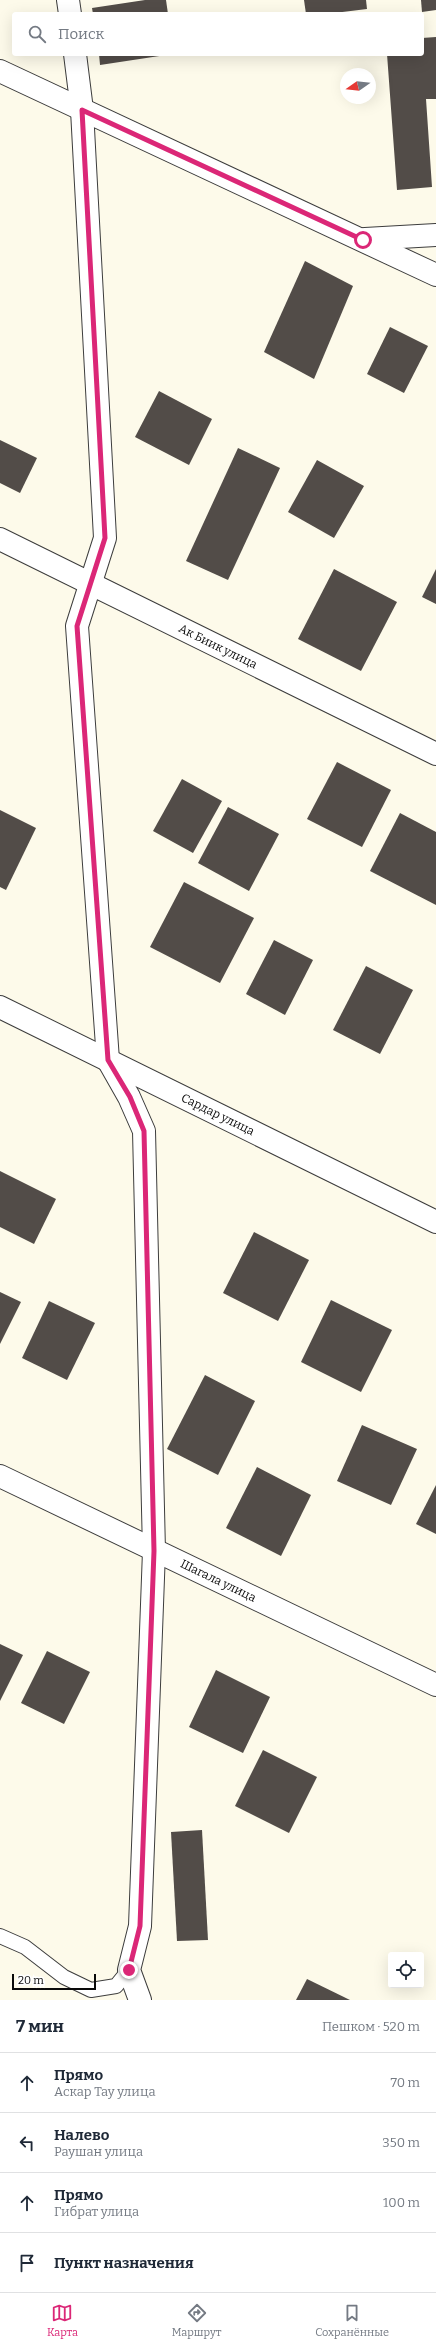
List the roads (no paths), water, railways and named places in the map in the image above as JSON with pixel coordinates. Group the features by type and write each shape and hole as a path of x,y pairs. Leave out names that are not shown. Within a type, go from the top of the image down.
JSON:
{"street":[{"path":"68,0 70,12"},
{"path":"75,56 82,110 105,538 77,626 108,1060 130,1097 144,1131 154,1551 140,1926 129,1970 140,2000"},
{"path":"0,71 363,240 436,276"},
{"path":"363,240 436,235"},
{"name":"Ак Биик улица","path":"0,539 436,754"},
{"name":"Сардар улица","path":"0,1007 436,1222"},
{"name":"Шагала улица","path":"0,1476 436,1685"}],"lane":[{"path":"0,1936 25,1948 64,1977 91,1990 116,1986 129,1970"}]}
